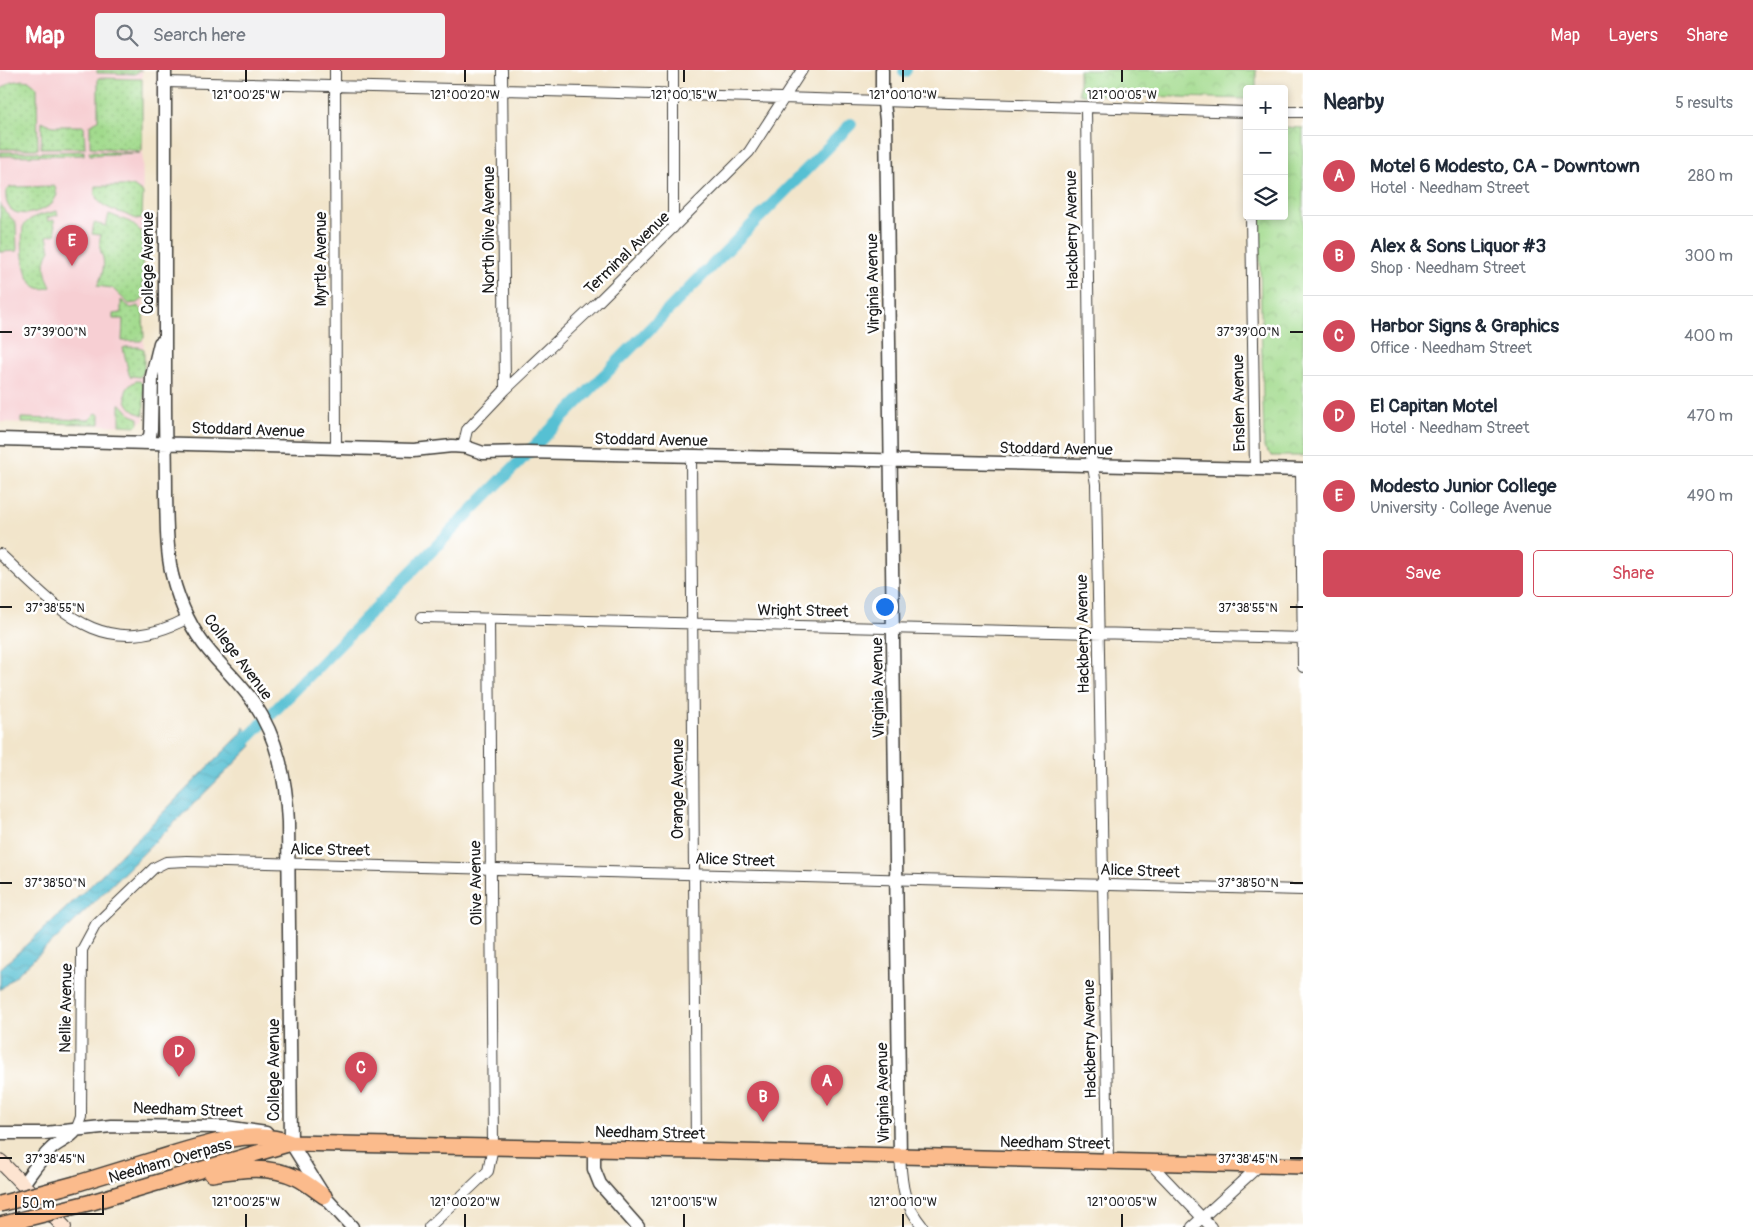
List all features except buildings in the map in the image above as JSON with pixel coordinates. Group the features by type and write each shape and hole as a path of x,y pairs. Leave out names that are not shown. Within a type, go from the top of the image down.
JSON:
{"main road":[{"name":"Needham Overpass","path":"0,1204 218,1142 258,1137 285,1141"},
{"name":"Needham Street","path":"285,1141 1303,1166"},
{"name":"Needham Overpass","path":"0,1225 92,1202 285,1141"},
{"path":"0,1161 64,1227"},
{"path":"149,1185 243,1169 269,1169 299,1179 324,1196"},
{"path":"0,1176 23,1184"}],"street":[{"name":"Myrtle Avenue","path":"335,70 336,448"},
{"name":"North Olive Avenue","path":"502,70 505,390"},
{"path":"673,70 673,228"},
{"name":"Terminal Avenue","path":"463,447 467,430 505,390 749,152 802,70"},
{"name":"Virginia Avenue","path":"882,70 886,120 892,461 900,1157"},
{"path":"165,76 335,86 1243,112"},
{"name":"College Avenue","path":"165,76 164,326 168,547 172,573 188,618 209,651 242,687 258,709 279,758 285,783 288,822 285,1141"},
{"name":"Hackberry Avenue","path":"1086,108 1090,451 1096,484 1108,1161"},
{"path":"1288,112 1303,112"},
{"name":"Enslen Avenue","path":"1251,220 1255,469"},
{"path":"145,443 152,429 152,376 164,326"},
{"name":"Stoddard Avenue","path":"0,439 419,450 445,446 463,447 483,453 1302,470"},
{"name":"Orange Avenue","path":"691,457 696,1151"},
{"path":"1302,470 1303,667"},
{"path":"0,554 64,613 80,623 97,630 130,636 147,634 163,630 188,618"},
{"name":"Wright Street","path":"422,617 1303,638"},
{"name":"Olive Avenue","path":"429,1227 488,1171 493,1147 489,618"},
{"name":"Alice Street","path":"166,862 187,861 1303,890"},
{"name":"Nellie Avenue","path":"76,1130 81,1117 82,950 96,924 154,868 166,862"},
{"name":"Needham Street","path":"0,1134 45,1133 111,1126 226,1127 261,1132 285,1141"},
{"path":"23,1184 43,1157 53,1147 71,1138 76,1130"},
{"path":"285,1141 324,1196 352,1227"},
{"path":"594,1150 594,1166 598,1180 638,1227"},
{"path":"900,1157 903,1192 908,1205 923,1227"},
{"path":"1150,1162 1211,1227"},
{"path":"1192,1227 1259,1166"}],"shaded area":[{"path":"0,70 142,70 144,420 136,426 0,422"}],"green space":[{"path":"97,70 142,70 134,74 97,73"},
{"path":"1079,70 1256,70 1256,85 1243,85 1243,99 1079,94"},
{"path":"98,78 142,79 142,151 90,147 90,125 98,120"},
{"path":"30,81 37,87 38,149 0,149 0,90 11,82"},
{"path":"42,121 52,126 84,126 85,148 41,148"},
{"path":"1288,127 1303,128 1303,456 1272,456 1264,448 1259,220 1288,220"},
{"path":"84,151 84,155 0,156 0,152 37,152 40,154 42,152"},
{"path":"89,151 140,153 90,155"},
{"path":"55,186 57,195 52,204 37,211 22,214 15,212 6,201 6,191 10,187"},
{"path":"95,186 133,186 143,193 142,218 136,219 102,204 97,200"},
{"path":"0,203 16,223 17,251 0,252"},
{"path":"57,211 58,215 47,218 48,221 54,220 56,234 47,236 50,250 45,268 51,287 41,289 28,278 25,268 22,245 23,227 25,223 33,218"},
{"path":"109,214 130,222 142,232 143,299 138,303 129,304 112,288 97,286 103,265 100,249 101,235 92,234 94,223 106,226"},
{"path":"121,300 131,308 138,306 143,311 144,338 141,341 122,341 123,319 113,319 113,314 121,313"},
{"path":"123,348 144,349 144,372 140,377 132,376 131,378 129,374"},
{"path":"136,381 140,381 144,386 144,415 132,410 126,400 127,390"},
{"path":"120,403 131,415 139,418 139,423 136,426 120,425"},
{"path":"96,413 100,415 100,424 21,423 21,418 89,420"},
{"path":"148,1169 124,1183 97,1190"}],"water":[{"path":"244,727 252,746 70,926 0,990 0,969 90,886 241,734"}],"waterway":[{"path":"238,748 851,124"}],"place":[{"name":"Modesto Junior College","path":"72,266"},
{"name":"El Capitan Motel","path":"179,1077"},
{"name":"Harbor Signs & Graphics","path":"361,1093"},
{"name":"Motel 6 Modesto, CA - Downtown","path":"827,1106"},
{"name":"Alex & Sons Liquor #3","path":"763,1122"}]}
